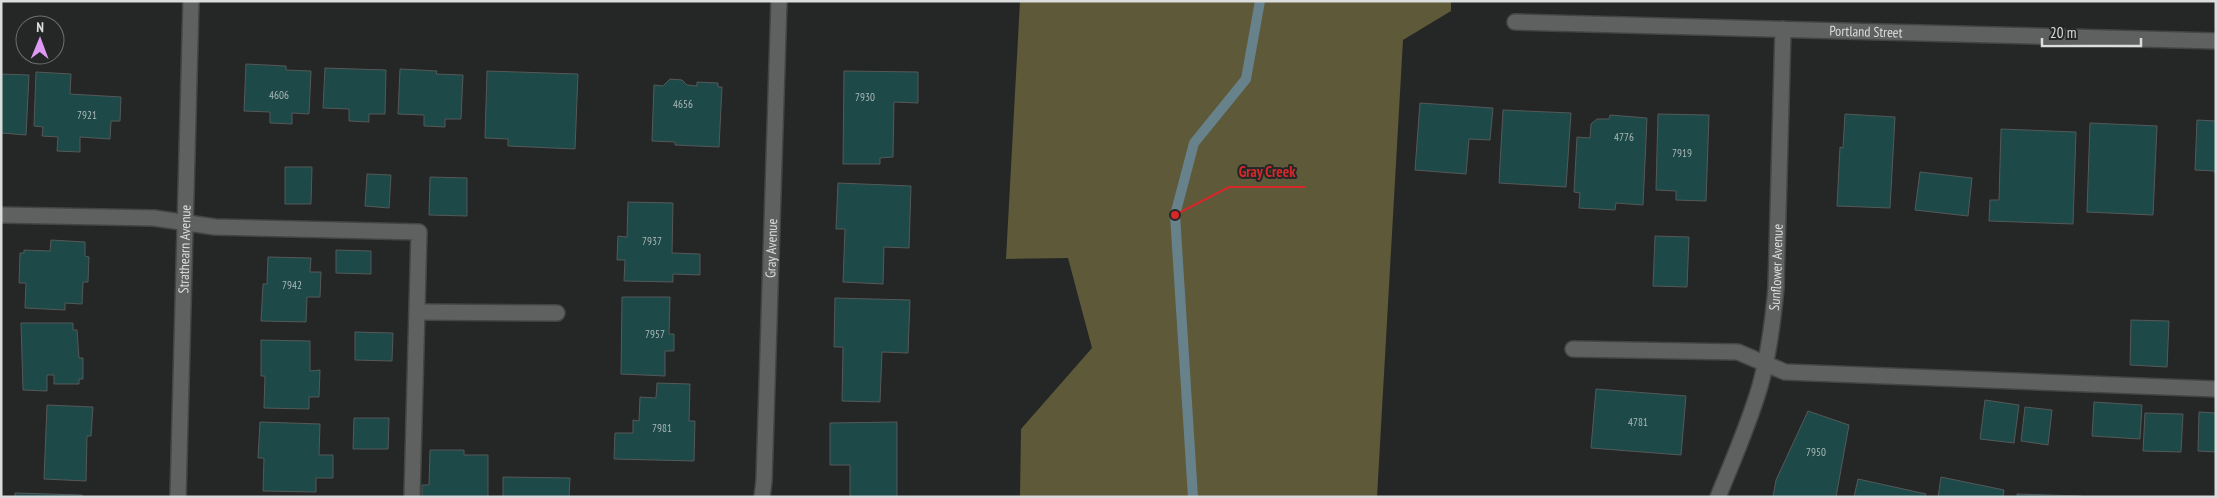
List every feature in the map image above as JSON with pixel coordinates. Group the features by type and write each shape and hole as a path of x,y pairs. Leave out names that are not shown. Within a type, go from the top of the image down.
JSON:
{"street":[{"name":"Strathearn Avenue","path":"178,497 191,1"},
{"name":"Gray Avenue","path":"762,497 779,1"},
{"name":"Portland Street","path":"1515,22 2216,41"},
{"name":"Sunflower Avenue","path":"1718,497 1748,423 1765,364 1772,330 1776,288 1783,29"},
{"path":"1,215 154,218 215,227 419,232 412,497"},
{"path":"418,312 557,313"},
{"path":"1572,348 1738,352 1785,372 2216,390"}],"shaded area":[{"path":"1020,1 1451,1 1451,11 1403,40 1377,497 1020,497 1021,429 1092,348 1068,258 1006,259"}],"building":[{"path":"246,64 286,66 286,70 311,71 309,114 292,113 292,124 270,123 270,112 244,111"},
{"path":"325,68 386,70 385,114 369,114 369,122 349,121 349,109 323,108"},
{"path":"400,69 437,71 436,74 463,75 461,119 445,119 445,127 424,126 424,115 398,114"},
{"path":"487,71 578,74 575,149 508,146 508,139 485,138"},
{"path":"844,71 918,72 918,103 894,102 893,157 880,158 880,164 843,164"},
{"path":"36,72 71,74 70,94 121,97 120,121 111,121 110,139 80,137 80,152 57,151 58,137 42,136 43,127 34,126"},
{"path":"1,74 29,75 26,135 1,133"},
{"path":"670,79 682,80 687,85 697,86 697,82 718,83 718,87 722,87 719,147 675,145 675,142 652,141 654,85 663,86"},
{"path":"1420,103 1493,108 1490,140 1469,139 1466,174 1415,170"},
{"path":"1503,110 1571,113 1566,187 1499,183"},
{"path":"1658,114 1709,115 1706,201 1676,200 1676,191 1656,190"},
{"path":"1845,114 1895,117 1890,208 1837,206 1840,147 1843,148"},
{"path":"1610,115 1647,118 1643,205 1616,203 1615,210 1579,208 1580,193 1574,192 1577,137 1590,138 1591,124 1597,119 1609,119"},
{"path":"2197,120 2216,121 2216,176 2214,171 2195,170"},
{"path":"2090,123 2157,126 2153,215 2087,212"},
{"path":"2001,129 2076,132 2073,224 1989,221 1990,200 1999,200"},
{"path":"285,167 312,167 311,204 285,204"},
{"path":"1920,172 1972,178 1968,216 1915,210"},
{"path":"367,174 391,175 389,208 365,206"},
{"path":"430,177 467,178 467,216 429,215"},
{"path":"838,183 911,186 909,248 884,247 883,284 843,282 845,229 836,229"},
{"path":"628,202 673,203 672,253 700,254 700,275 673,274 673,282 624,281 625,260 617,260 618,236 627,237"},
{"path":"1655,236 1689,237 1687,287 1653,286"},
{"path":"51,240 85,242 85,256 89,257 88,282 83,282 82,304 65,303 65,310 25,308 26,283 19,283 20,253 24,253 24,250 50,251"},
{"path":"336,250 371,251 371,274 336,273"},
{"path":"268,257 311,258 310,272 321,272 320,297 307,297 306,322 261,321 263,284 267,284"},
{"path":"622,297 670,297 669,334 674,334 674,351 665,351 665,376 621,374"},
{"path":"835,298 910,300 908,353 882,352 880,402 842,401 843,347 834,347"},
{"path":"2131,320 2169,321 2167,367 2130,365"},
{"path":"21,323 73,323 73,330 77,330 79,358 83,358 83,379 79,379 79,384 54,384 54,375 47,375 47,391 23,390"},
{"path":"355,332 393,333 392,361 355,360"},
{"path":"261,340 310,341 310,371 320,370 319,397 309,397 309,409 264,408 265,376 261,376"},
{"path":"657,383 690,384 689,421 695,421 694,461 614,459 615,433 633,433 633,420 639,421 640,397 656,398"},
{"path":"1596,389 1686,396 1681,455 1591,448"},
{"path":"1985,400 2019,405 2014,443 1980,439"},
{"path":"2094,402 2142,405 2140,439 2092,436"},
{"path":"47,405 93,407 91,436 87,436 86,481 44,479"},
{"path":"2025,407 2052,410 2048,445 2021,441"},
{"path":"1808,411 1849,425 1836,497 1773,497 1776,480"},
{"path":"2199,412 2216,413 2216,452 2198,451"},
{"path":"2145,413 2183,414 2181,452 2143,451"},
{"path":"354,418 389,418 388,449 353,449"},
{"path":"260,422 320,424 319,455 333,455 333,478 316,478 316,492 263,491 264,458 258,458"},
{"path":"897,422 897,497 850,497 850,465 830,465 830,423"},
{"path":"430,450 464,450 464,455 488,455 488,497 422,497 422,485 429,485"},
{"path":"503,477 570,478 569,497 503,497"},
{"path":"1941,477 2004,490 2003,497 1938,497"},
{"path":"1858,479 1926,494 1925,497 1854,497"},
{"path":"15,493 82,495 82,497 15,497"},
{"path":"2017,494 2081,496 2081,497 2017,497"}],"waterway":[{"path":"1193,497 1175,215 1194,143 1246,79 1260,1"}],"place":[{"name":"Gray Creek","path":"1175,215"}]}
